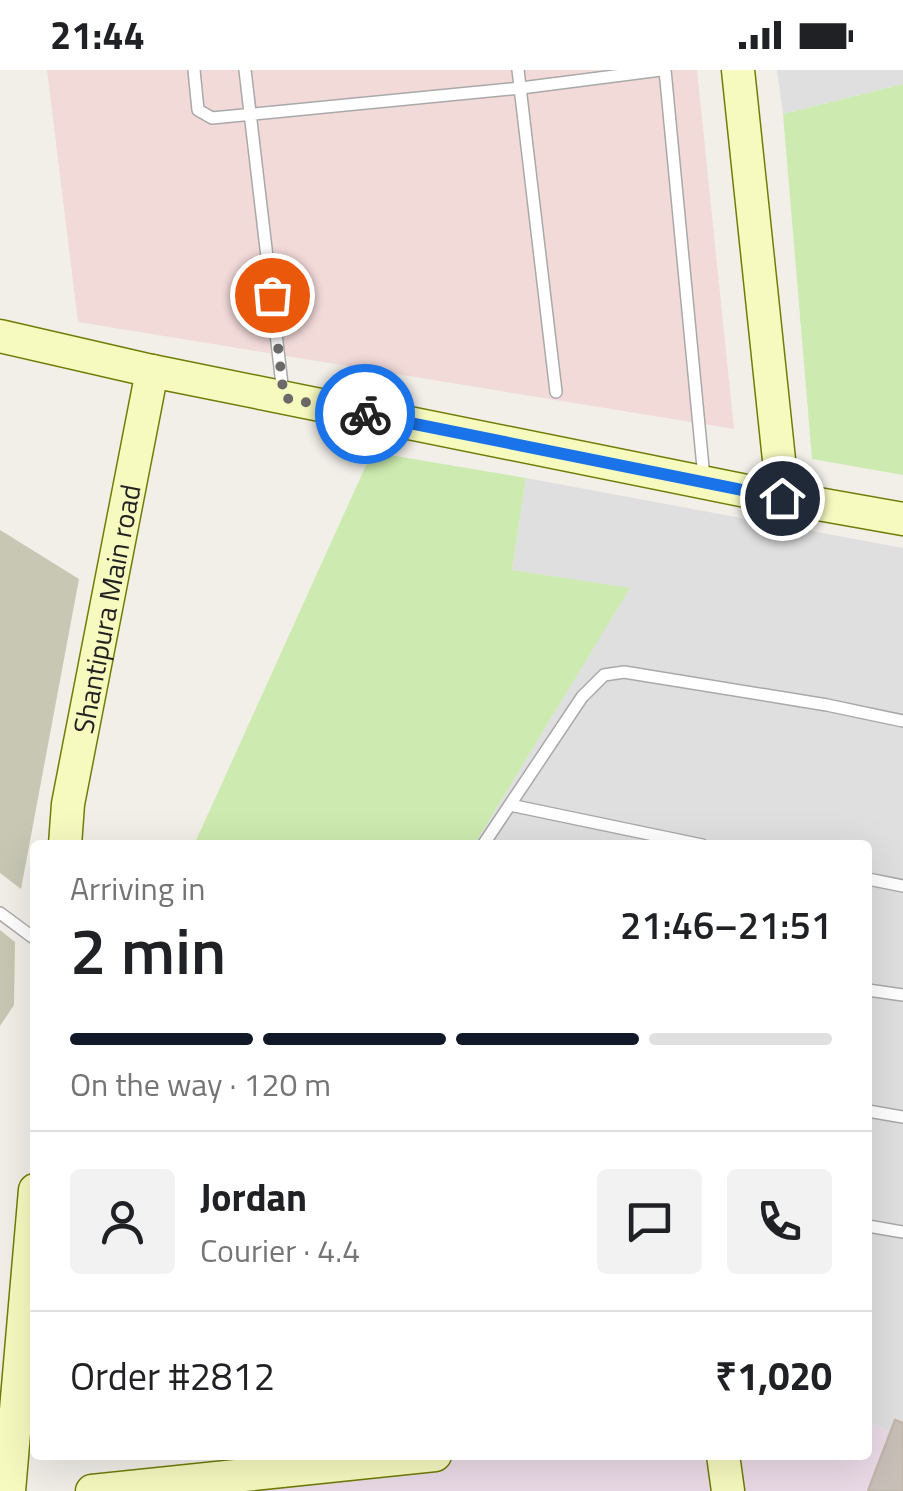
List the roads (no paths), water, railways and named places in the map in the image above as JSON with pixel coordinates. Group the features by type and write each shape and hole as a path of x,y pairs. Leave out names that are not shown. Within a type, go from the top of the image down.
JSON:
{"street":[{"path":"738,70 782,498"},
{"path":"0,336 284,398 903,519"},
{"name":"Shantipura Main road","path":"65,840 68,804 152,371"},
{"path":"9,1491 30,1248"},
{"path":"92,1491 387,1460"},
{"path":"725,1460 728,1491"}],"lane":[{"path":"194,70 198,110 212,118 663,70 705,483"},
{"path":"245,70 284,398"},
{"path":"518,70 556,392"},
{"path":"486,840 582,696 604,674 624,672 826,705 903,722"},
{"path":"510,805 678,840"},
{"path":"872,880 903,886"},
{"path":"0,913 30,935"},
{"path":"872,991 903,996"},
{"path":"872,1112 903,1118"},
{"path":"872,1227 903,1232"}]}
